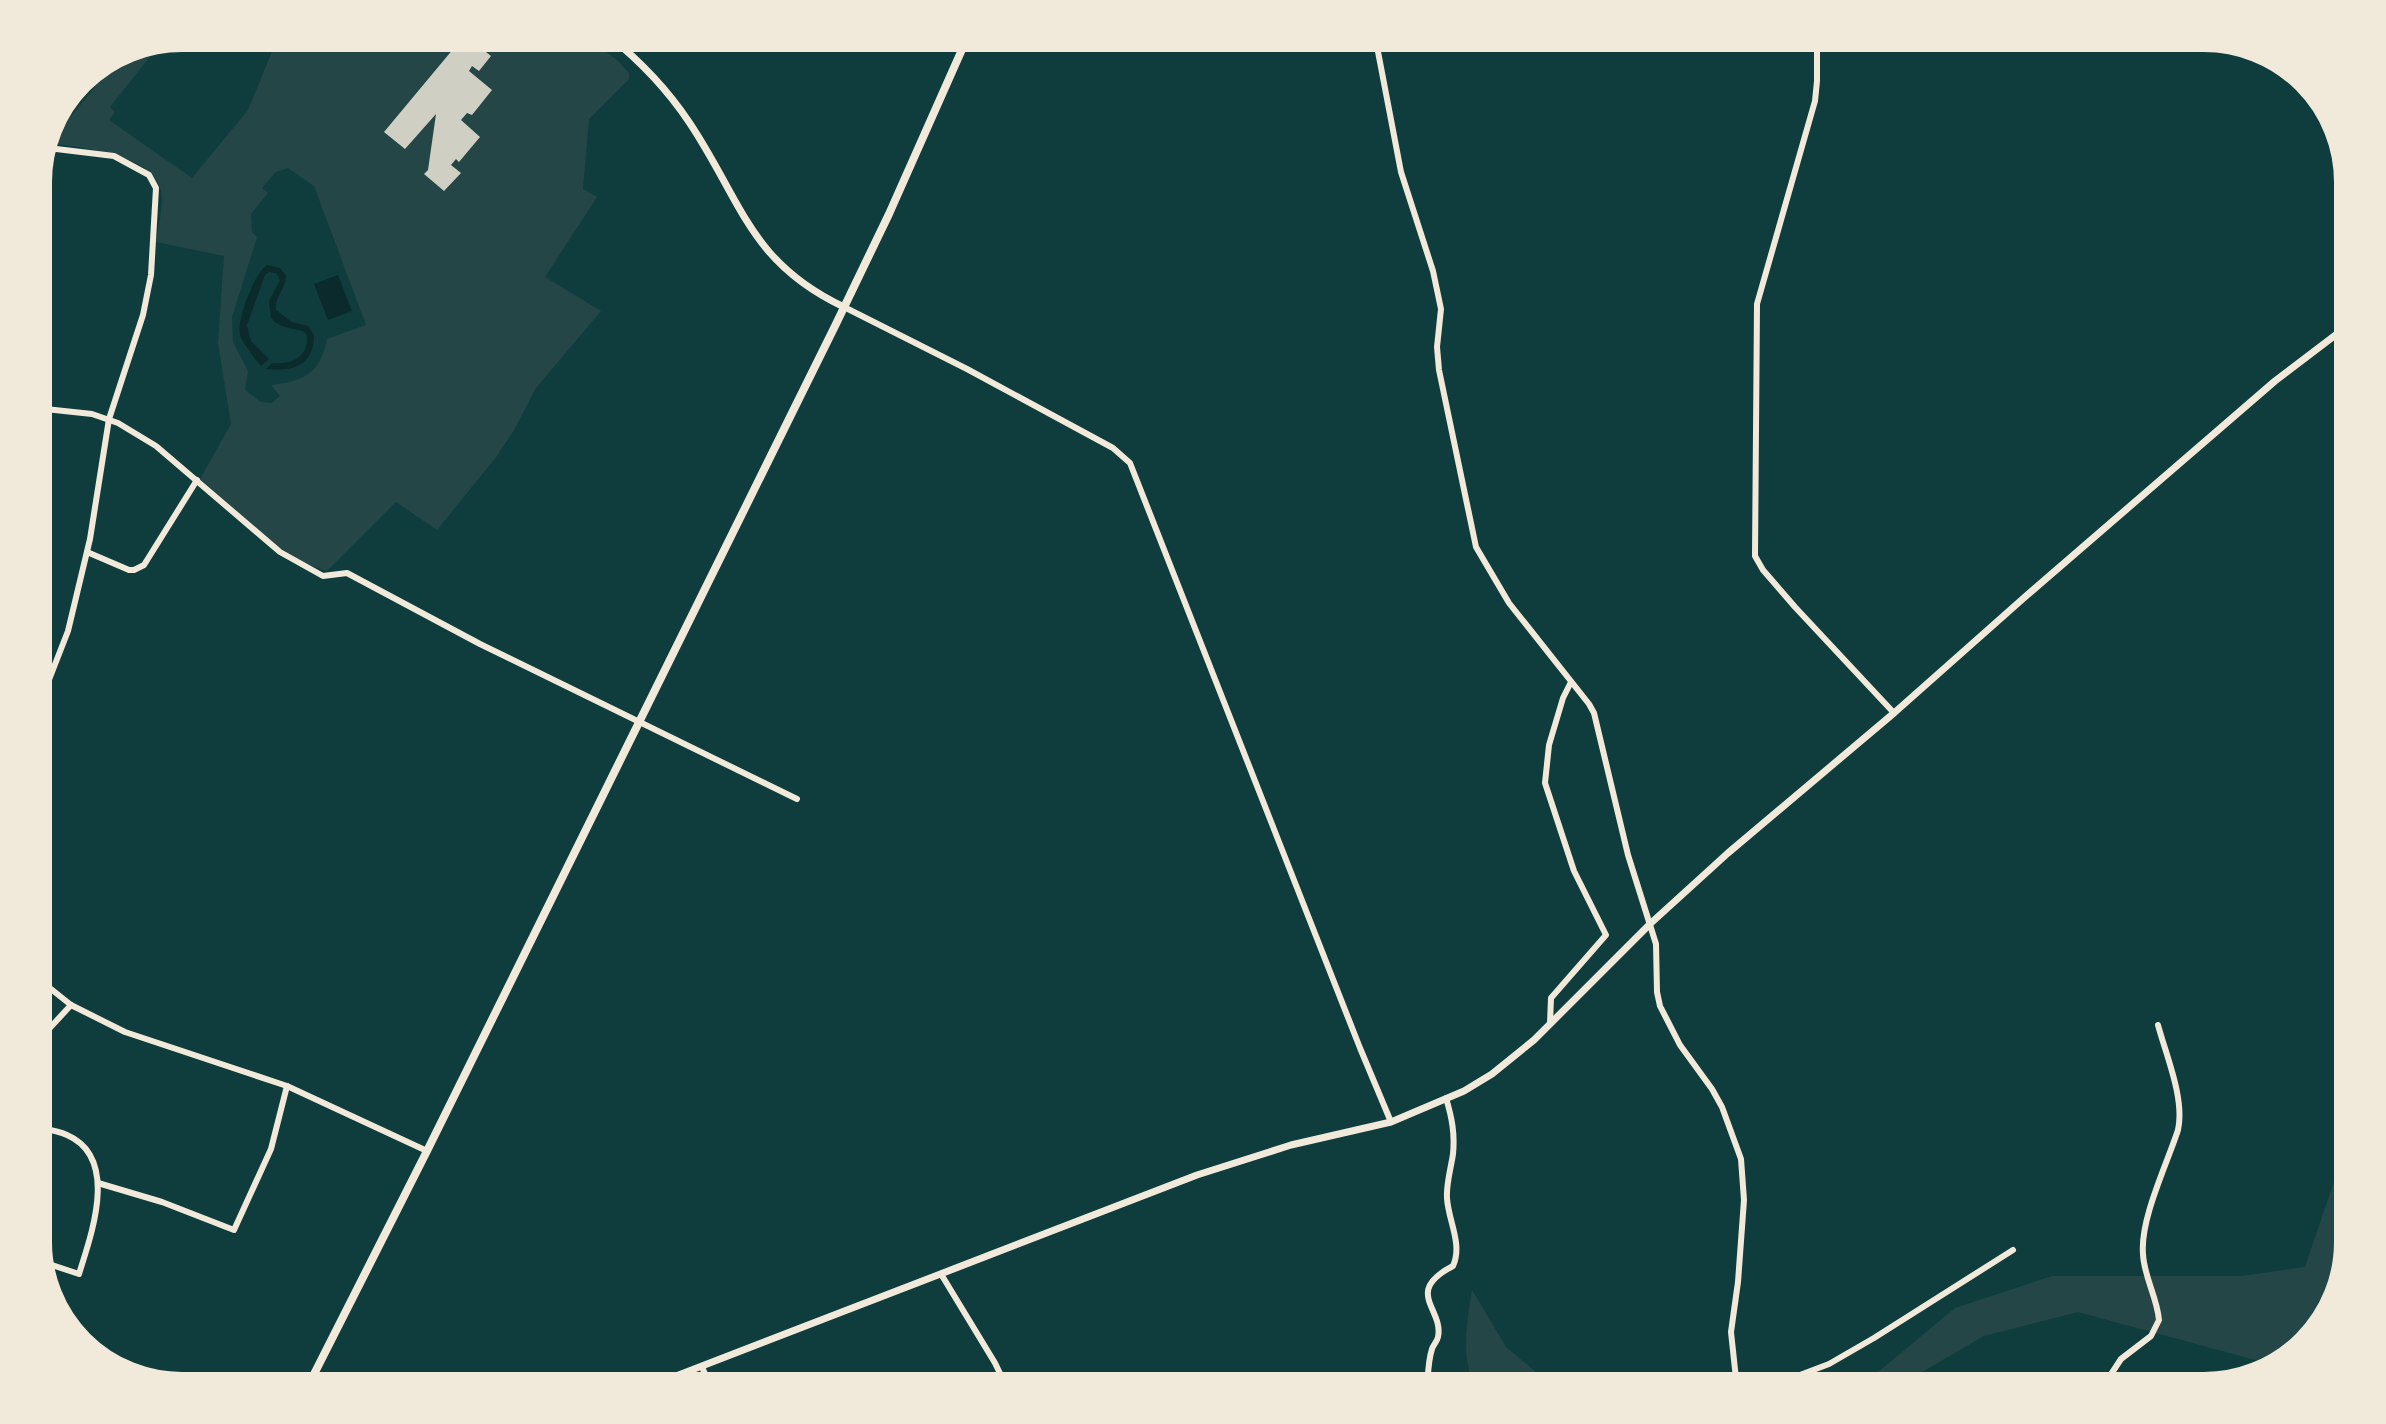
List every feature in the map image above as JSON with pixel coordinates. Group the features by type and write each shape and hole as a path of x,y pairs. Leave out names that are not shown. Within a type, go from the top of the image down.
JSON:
{"main road":[{"path":"314,1374 844,307 962,50"}],"street":[{"path":"625,50 690,123 744,218 769,253 808,288 1113,448 1130,463 1391,1122"},
{"path":"1378,50 1401,172 1433,271 1441,309 1437,347 1439,370 1476,547 1509,603 1589,704 1597,721 1628,855 1656,944 1660,1006 1680,1045 1722,1107 1741,1159 1744,1200 1731,1332 1736,1374"},
{"path":"1817,50 1815,101 1757,304 1755,556 1795,607 1894,713"},
{"path":"50,677 68,631 87,552 109,419 143,315 151,275 156,185 149,175 114,156 55,149"},
{"path":"683,1374 1096,1213 1255,1155 1391,1122 1464,1091 1503,1066 1738,844 1894,713 2275,381 2336,335"},
{"path":"50,409 84,412 109,419 156,446 274,547 300,564 323,576 347,573 480,644 797,799"},
{"path":"87,552 129,570 144,565 197,480"},
{"path":"1550,1023 1551,998 1606,935 1569,858 1545,783 1549,745 1571,682"},
{"path":"50,988 71,1005 125,1032 287,1086 427,1151"},
{"path":"50,1028 71,1005"},
{"path":"2111,1374 2124,1355 2156,1332 2159,1320 2143,1247 2148,1216 2178,1130 2180,1115 2158,1025"},
{"path":"98,1183 162,1202 234,1230 271,1149 287,1086"},
{"path":"1429,1374 1432,1348 1438,1337 1428,1303 1429,1291 1436,1274 1453,1266 1456,1256 1454,1225 1447,1196 1454,1136 1446,1098"},
{"path":"50,1130 68,1135 82,1146 91,1157 98,1183 95,1224 79,1274 53,1265"},
{"path":"1803,1374 1829,1364 1874,1338 2013,1250"},
{"path":"941,1274 1000,1374"},
{"path":"702,1367 705,1374"}],"shaded area":[{"path":"273,50 604,50 629,73 629,79 589,119 583,189 597,197 545,277 601,311 536,388 497,456 437,530 396,502 327,571 300,562 274,544 200,479 231,424 218,343 224,256 156,242 161,191 156,179 146,169 118,156 58,144 57,141 63,126 102,78 132,60 152,55 110,107 115,112 109,120 192,178 248,110","holes":["288,168 314,186 366,325 327,339 320,360 309,374 271,385 280,396 272,403 261,402 245,390 248,371 233,342 232,317 257,237 252,232 251,214 268,193 262,188 276,172"]},
{"path":"267,265 280,268 286,276 276,310 292,322 308,326 314,335 310,354 293,368 266,369 272,363 296,359 307,343 304,332 281,325 271,318 269,301 280,280 276,273 265,275 247,325 251,341 269,359 261,366 240,335 248,297 257,277"},
{"path":"338,275 352,311 328,320 314,284"},
{"path":"2336,1176 2335,1259 2326,1292 2309,1322 2297,1335 2260,1361 2078,1312 1984,1336 1919,1374 1876,1374 1955,1308 2052,1276 2242,1276 2305,1267"},
{"path":"1472,1290 1506,1347 1536,1372 1604,1374 1470,1374 1466,1353"}],"building":[{"path":"452,50 484,50 491,56 479,71 472,66 469,71 492,90 472,115 467,113 461,120 480,137 459,162 456,159 451,165 461,173 444,191 424,174 428,170 436,114 405,149 384,132"}]}
